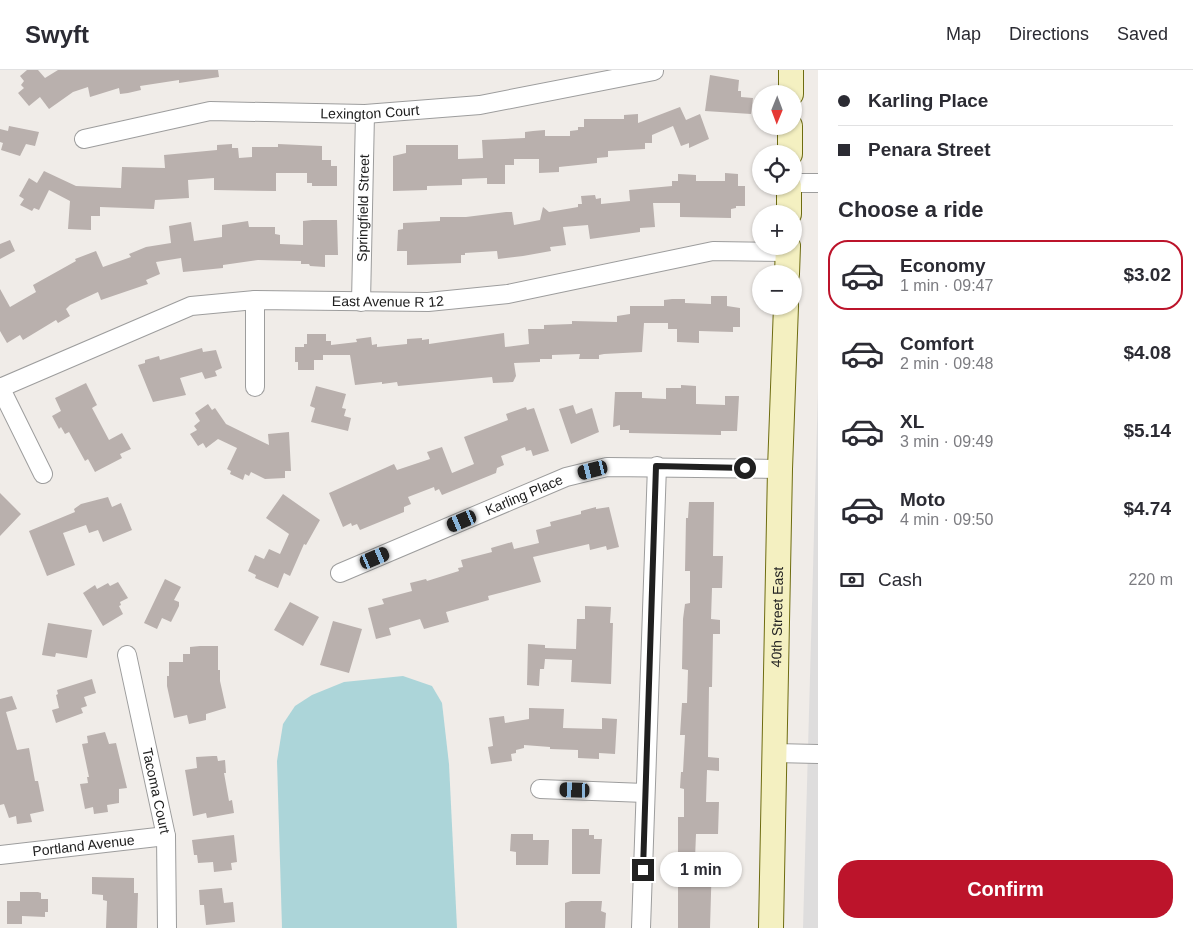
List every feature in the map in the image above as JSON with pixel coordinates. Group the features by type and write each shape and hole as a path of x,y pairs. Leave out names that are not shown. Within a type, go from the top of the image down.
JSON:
{"main road":[{"path":"791,70 791,85"},
{"name":"40th Street East","path":"771,928 780,469 786,315"}],"street":[{"name":"Lexington Court","path":"84,139 210,111 365,114 480,105 654,71"},
{"name":"Springfield Street","path":"361,302 365,114"},
{"path":"802,183 818,183"},
{"name":"East Avenue R 12","path":"0,388 191,306 255,300 428,302 508,294 713,251 788,257"},
{"path":"255,300 255,387"},
{"path":"0,388 43,474"},
{"path":"641,928 656,466"},
{"name":"Karling Place","path":"340,573 566,477 607,467 656,466 780,469"},
{"name":"Tacoma Court","path":"127,655 166,836 167,928"},
{"path":"775,753 818,754"},
{"path":"540,789 645,793"},
{"name":"Portland Avenue","path":"0,855 166,836"}],"shaded area":[{"path":"818,389 818,928 803,928"}],"water":[{"path":"403,676 432,686 442,703 449,764 457,928 282,928 277,761 283,724 295,706 312,695 344,682"}],"building":[{"path":"27,70 38,70 45,78 58,70 218,70 219,77 179,83 179,80 140,86 141,90 120,94 119,88 90,97 88,87 73,92 49,109 40,97 29,106 18,93 24,88 21,85 24,81 20,76"},
{"path":"710,75 739,80 738,91 741,91 741,97 752,98 751,114 705,111"},
{"path":"680,107 686,120 700,114 709,139 689,148 689,143 681,146 673,126 652,135 652,143 645,143 645,149 608,151 608,157 597,158 597,163 559,167 559,172 539,173 539,159 514,159 514,165 505,165 505,184 487,184 487,178 462,179 462,185 427,186 427,190 393,191 393,156 406,153 406,145 458,145 458,159 483,158 482,140 525,138 525,132 545,130 545,136 570,136 570,131 578,130 578,127 584,127 584,119 624,119 624,115 638,114 638,123"},
{"path":"9,126 39,132 35,146 26,144 20,156 1,150 3,143 0,142 0,129 8,131"},
{"path":"232,144 232,148 238,148 239,158 252,157 252,147 278,147 278,144 322,146 322,160 331,160 331,166 337,166 337,186 312,186 312,183 307,183 307,173 276,173 276,191 214,190 214,178 188,180 189,198 155,200 154,209 100,207 100,216 91,216 91,230 68,229 70,201 49,190 39,210 34,208 32,211 20,205 24,199 19,196 29,178 37,183 44,171 76,186 121,188 122,167 165,168 164,155 217,150 217,145"},
{"path":"725,173 738,174 738,186 745,186 745,206 736,206 736,208 731,209 731,218 680,217 680,203 653,203 655,227 640,228 640,232 590,239 588,225 563,227 566,245 550,247 551,251 498,259 497,251 465,253 465,255 461,255 461,263 407,265 407,251 397,251 398,230 403,229 403,223 440,221 440,217 466,217 512,212 514,225 540,220 543,207 549,212 578,207 578,204 582,204 581,196 595,195 596,199 601,198 601,204 630,201 629,190 672,186 672,181 678,181 678,174 696,175 696,181 725,181"},
{"path":"337,220 338,255 325,255 325,267 301,264 301,261 258,260 223,265 223,268 183,272 181,258 156,262 160,274 146,280 148,284 101,300 98,292 70,305 66,309 70,316 58,323 56,320 23,340 20,335 7,343 0,331 0,289 10,307 36,292 33,285 76,261 75,259 96,251 103,267 131,257 129,254 146,247 171,243 169,226 191,222 194,241 222,237 222,225 248,221 249,227 275,227 275,234 280,235 280,244 303,245 303,221"},
{"path":"10,240 15,251 0,259 0,244"},
{"path":"711,296 727,296 727,306 740,308 740,327 733,327 733,332 699,331 699,343 677,342 677,329 668,329 668,323 644,323 642,352 604,354 599,355 599,359 579,359 580,354 552,355 552,359 540,359 540,362 514,363 516,376 513,382 493,383 492,377 398,386 397,382 355,385 350,355 323,355 323,360 314,360 314,370 298,370 298,362 295,362 295,347 304,347 304,344 307,344 307,334 326,334 326,341 331,341 331,345 357,342 356,339 371,337 372,345 377,344 377,347 407,344 407,339 429,339 429,344 504,333 505,347 529,344 528,329 544,329 544,325 572,324 572,321 617,322 617,316 630,314 630,306 664,306 664,300 672,299 685,299 685,303 711,304"},
{"path":"202,348 203,352 216,350 222,368 215,371 217,376 205,379 202,372 180,378 186,395 153,402 138,365 145,363 145,360 159,356 160,360"},
{"path":"86,383 97,405 92,408 109,440 122,433 131,449 120,454 122,458 95,472 88,459 85,461 69,432 65,434 61,427 59,429 52,416 61,411 55,398"},
{"path":"681,385 696,386 696,404 725,405 725,396 739,396 737,431 721,431 721,435 629,433 629,430 620,430 620,425 613,427 615,392 642,392 642,398 666,399 666,388 681,388"},
{"path":"316,386 346,394 342,408 346,409 344,416 351,418 348,431 311,422 315,408 310,406"},
{"path":"208,404 212,410 215,408 226,424 269,445 268,434 289,432 291,471 285,471 285,478 265,479 251,472 249,476 245,474 243,480 230,474 231,471 227,469 237,448 218,439 206,448 203,443 198,446 190,434 197,430 194,426 200,421 195,413"},
{"path":"573,405 576,414 592,408 599,432 571,444 559,409"},
{"path":"526,407 527,410 534,408 549,451 533,456 531,450 526,451 525,447 501,456 504,465 497,468 496,473 442,495 439,489 435,491 434,487 408,497 411,504 404,507 404,512 360,530 357,524 352,526 351,523 343,527 329,493 394,464 397,470 430,459 427,452 442,447 452,473 474,464 464,437 508,420 506,414"},
{"path":"0,493 21,514 0,536"},
{"path":"283,494 320,520 306,545 304,544 290,576 284,573 278,588 255,578 256,575 248,571 255,555 264,559 269,549 280,554 289,534 266,518"},
{"path":"108,497 112,507 121,503 132,530 103,542 98,530 89,533 86,525 63,533 75,565 47,576 29,531 75,512 74,509 81,504"},
{"path":"689,502 714,502 713,556 723,556 722,588 712,588 711,619 720,620 720,634 713,634 712,687 709,687 708,757 719,758 719,771 707,770 706,802 719,802 718,834 696,834 695,859 712,860 710,928 678,928 678,817 684,817 684,789 680,788 685,735 680,735 682,703 687,703 688,670 682,669 683,619 685,604 690,603 690,571 685,571 686,518 688,518"},
{"path":"596,507 596,509 609,507 619,547 607,550 606,546 590,550 589,544 533,557 541,582 488,596 489,600 446,612 449,622 424,629 420,619 389,628 391,635 376,639 368,608 384,604 382,599 412,591 410,583 426,579 427,581 459,571 458,568 463,567 461,560 492,552 491,548 512,542 514,549 539,543 536,530 551,526 550,522 581,514 581,511"},
{"path":"165,579 181,587 174,600 179,602 179,606 171,622 162,618 157,629 144,623"},
{"path":"118,582 128,598 120,602 121,605 119,606 123,614 103,626 83,593 95,585 97,589 108,583 110,586"},
{"path":"290,602 319,617 303,646 274,630"},
{"path":"585,606 611,607 610,623 613,623 611,684 571,682 572,660 545,659 544,669 540,669 539,686 527,685 528,644 545,645 545,648 576,649 577,619 585,619"},
{"path":"333,621 362,629 349,673 320,665"},
{"path":"48,623 92,630 87,658 56,653 55,657 42,655"},
{"path":"218,646 218,670 220,670 220,681 226,708 206,714 206,720 189,724 187,715 174,718 167,686 167,676 169,676 169,662 183,662 183,654 190,654 190,647"},
{"path":"92,679 96,693 84,697 87,706 81,708 83,713 56,723 52,710 59,708 56,695 58,694 57,690"},
{"path":"12,696 17,709 6,712 17,750 29,748 35,781 38,781 44,811 30,814 32,822 17,824 16,816 9,818 4,804 0,805 0,699"},
{"path":"529,708 564,709 563,728 602,729 602,718 617,719 615,754 599,753 599,759 578,758 578,750 550,749 550,747 524,745 524,748 516,750 516,753 511,754 512,761 491,764 488,747 493,746 489,718 504,716 505,723 529,719"},
{"path":"105,732 109,744 116,743 127,788 119,789 119,803 107,805 108,812 94,814 93,807 85,809 80,784 88,783 87,777 89,777 82,744 88,743 87,736"},
{"path":"217,756 218,761 225,760 226,773 224,773 229,801 232,800 234,813 207,818 206,813 193,816 185,770 197,768 196,757"},
{"path":"572,829 589,829 589,835 594,835 594,839 602,839 600,874 572,874"},
{"path":"511,834 533,834 533,840 549,840 548,865 516,865 516,852 510,851"},
{"path":"234,835 237,862 231,863 232,870 214,872 213,862 198,863 197,855 194,855 192,840"},
{"path":"92,877 134,878 134,893 138,893 137,928 106,928 107,901 103,900 103,895 92,894"},
{"path":"222,888 224,903 233,902 235,922 206,925 204,905 200,905 199,890"},
{"path":"20,892 38,892 41,893 41,899 48,899 48,912 45,912 45,917 22,916 22,924 7,924 7,901 20,901"},
{"path":"571,901 602,901 601,911 606,913 605,928 565,928 565,903"}],"route":[{"path":"643,870 656,466 745,468"}]}
